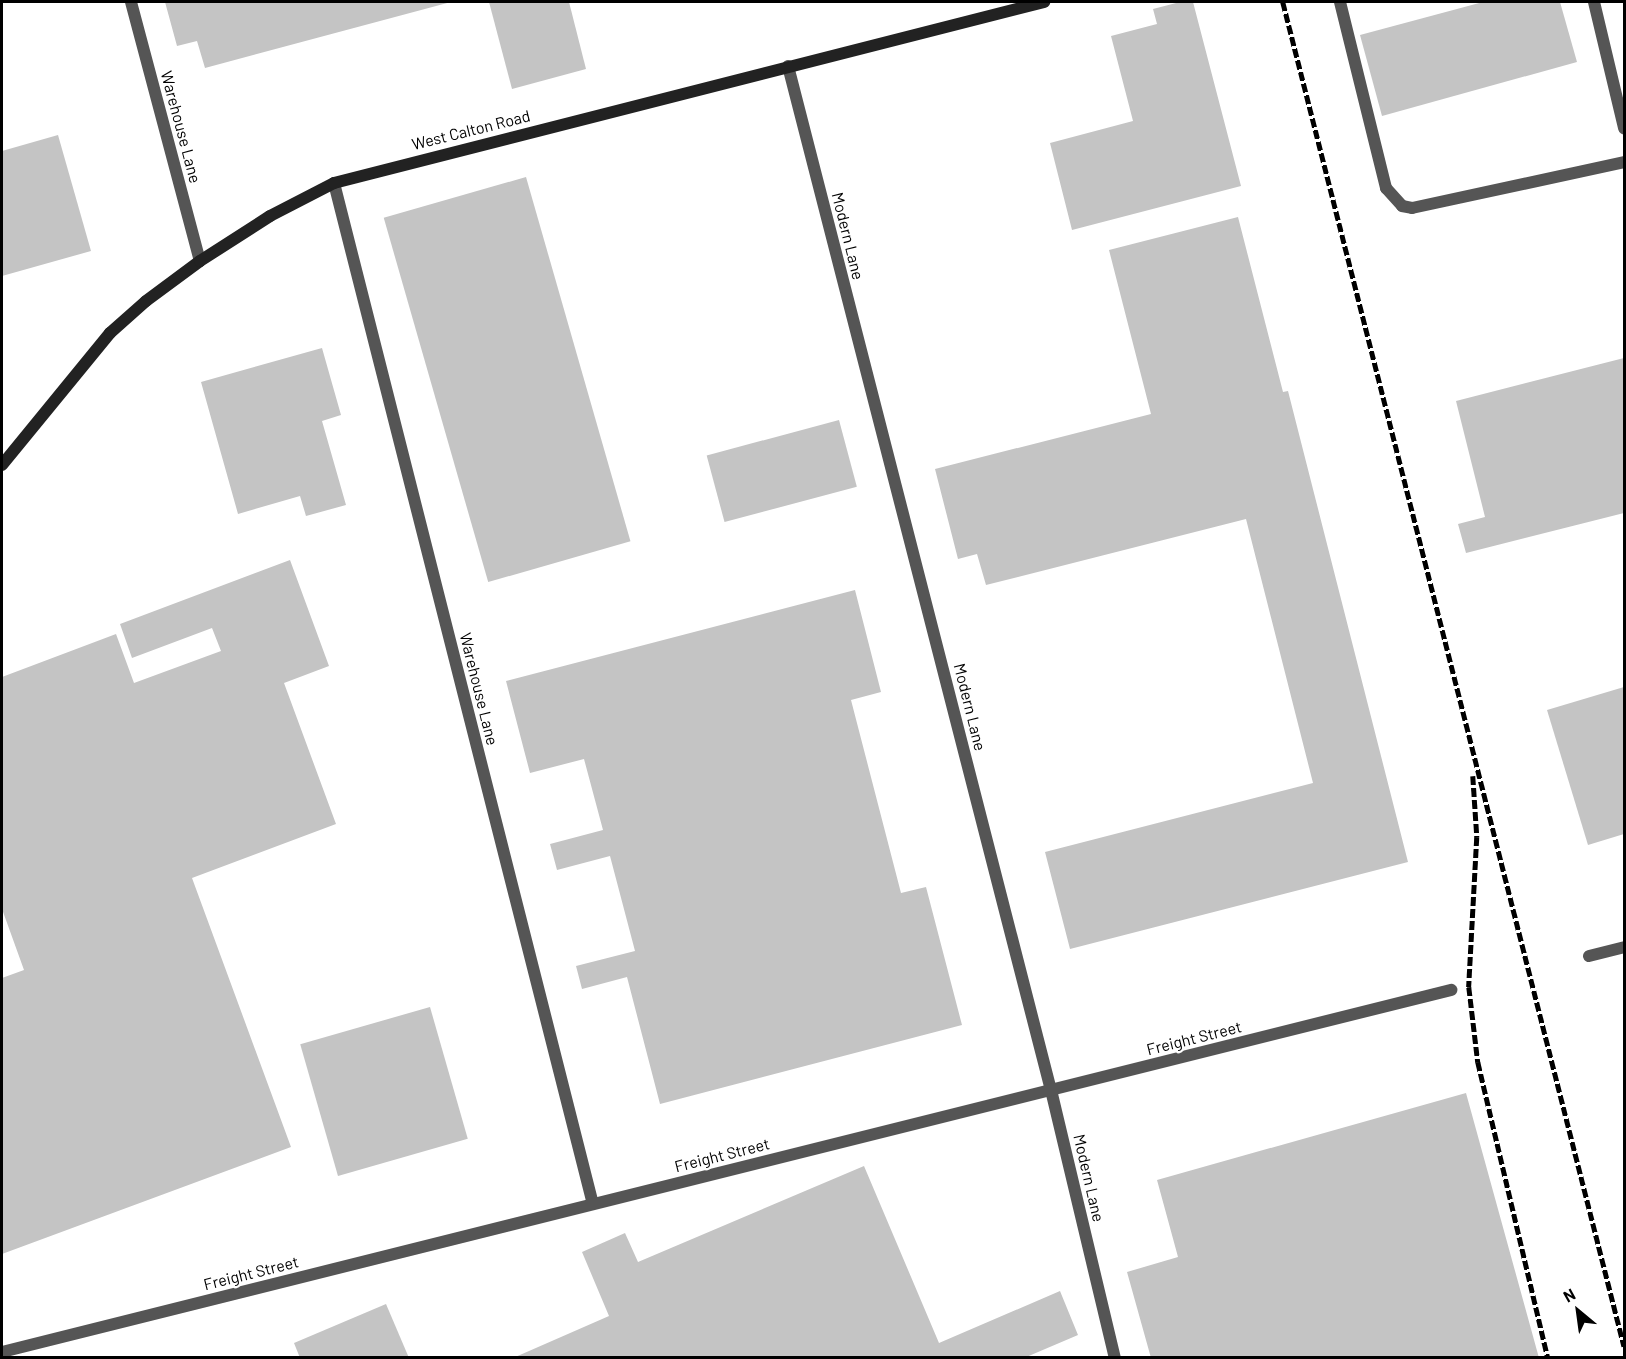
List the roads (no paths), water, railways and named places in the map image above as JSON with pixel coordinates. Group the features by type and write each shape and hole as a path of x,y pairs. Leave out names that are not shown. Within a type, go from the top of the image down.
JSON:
{"main road":[{"name":"West Calton Road","path":"2,465 110,333 146,301 200,261 270,216 334,183 1044,2"}],"street":[{"name":"Warehouse Lane","path":"130,2 200,261"},
{"path":"1340,2 1386,188 1402,206 1412,208 1624,162"},
{"path":"1594,2 1624,128"},
{"name":"Modern Lane","path":"788,66 1051,1090 1115,1358"},
{"name":"Warehouse Lane","path":"334,183 593,1204"},
{"path":"1589,956 1624,947"},
{"name":"Freight Street","path":"2,1352 1451,990"}],"railway":[{"path":"1283,2 1624,1346"},
{"path":"1473,776 1477,837 1469,987 1478,1062 1548,1358"}]}
